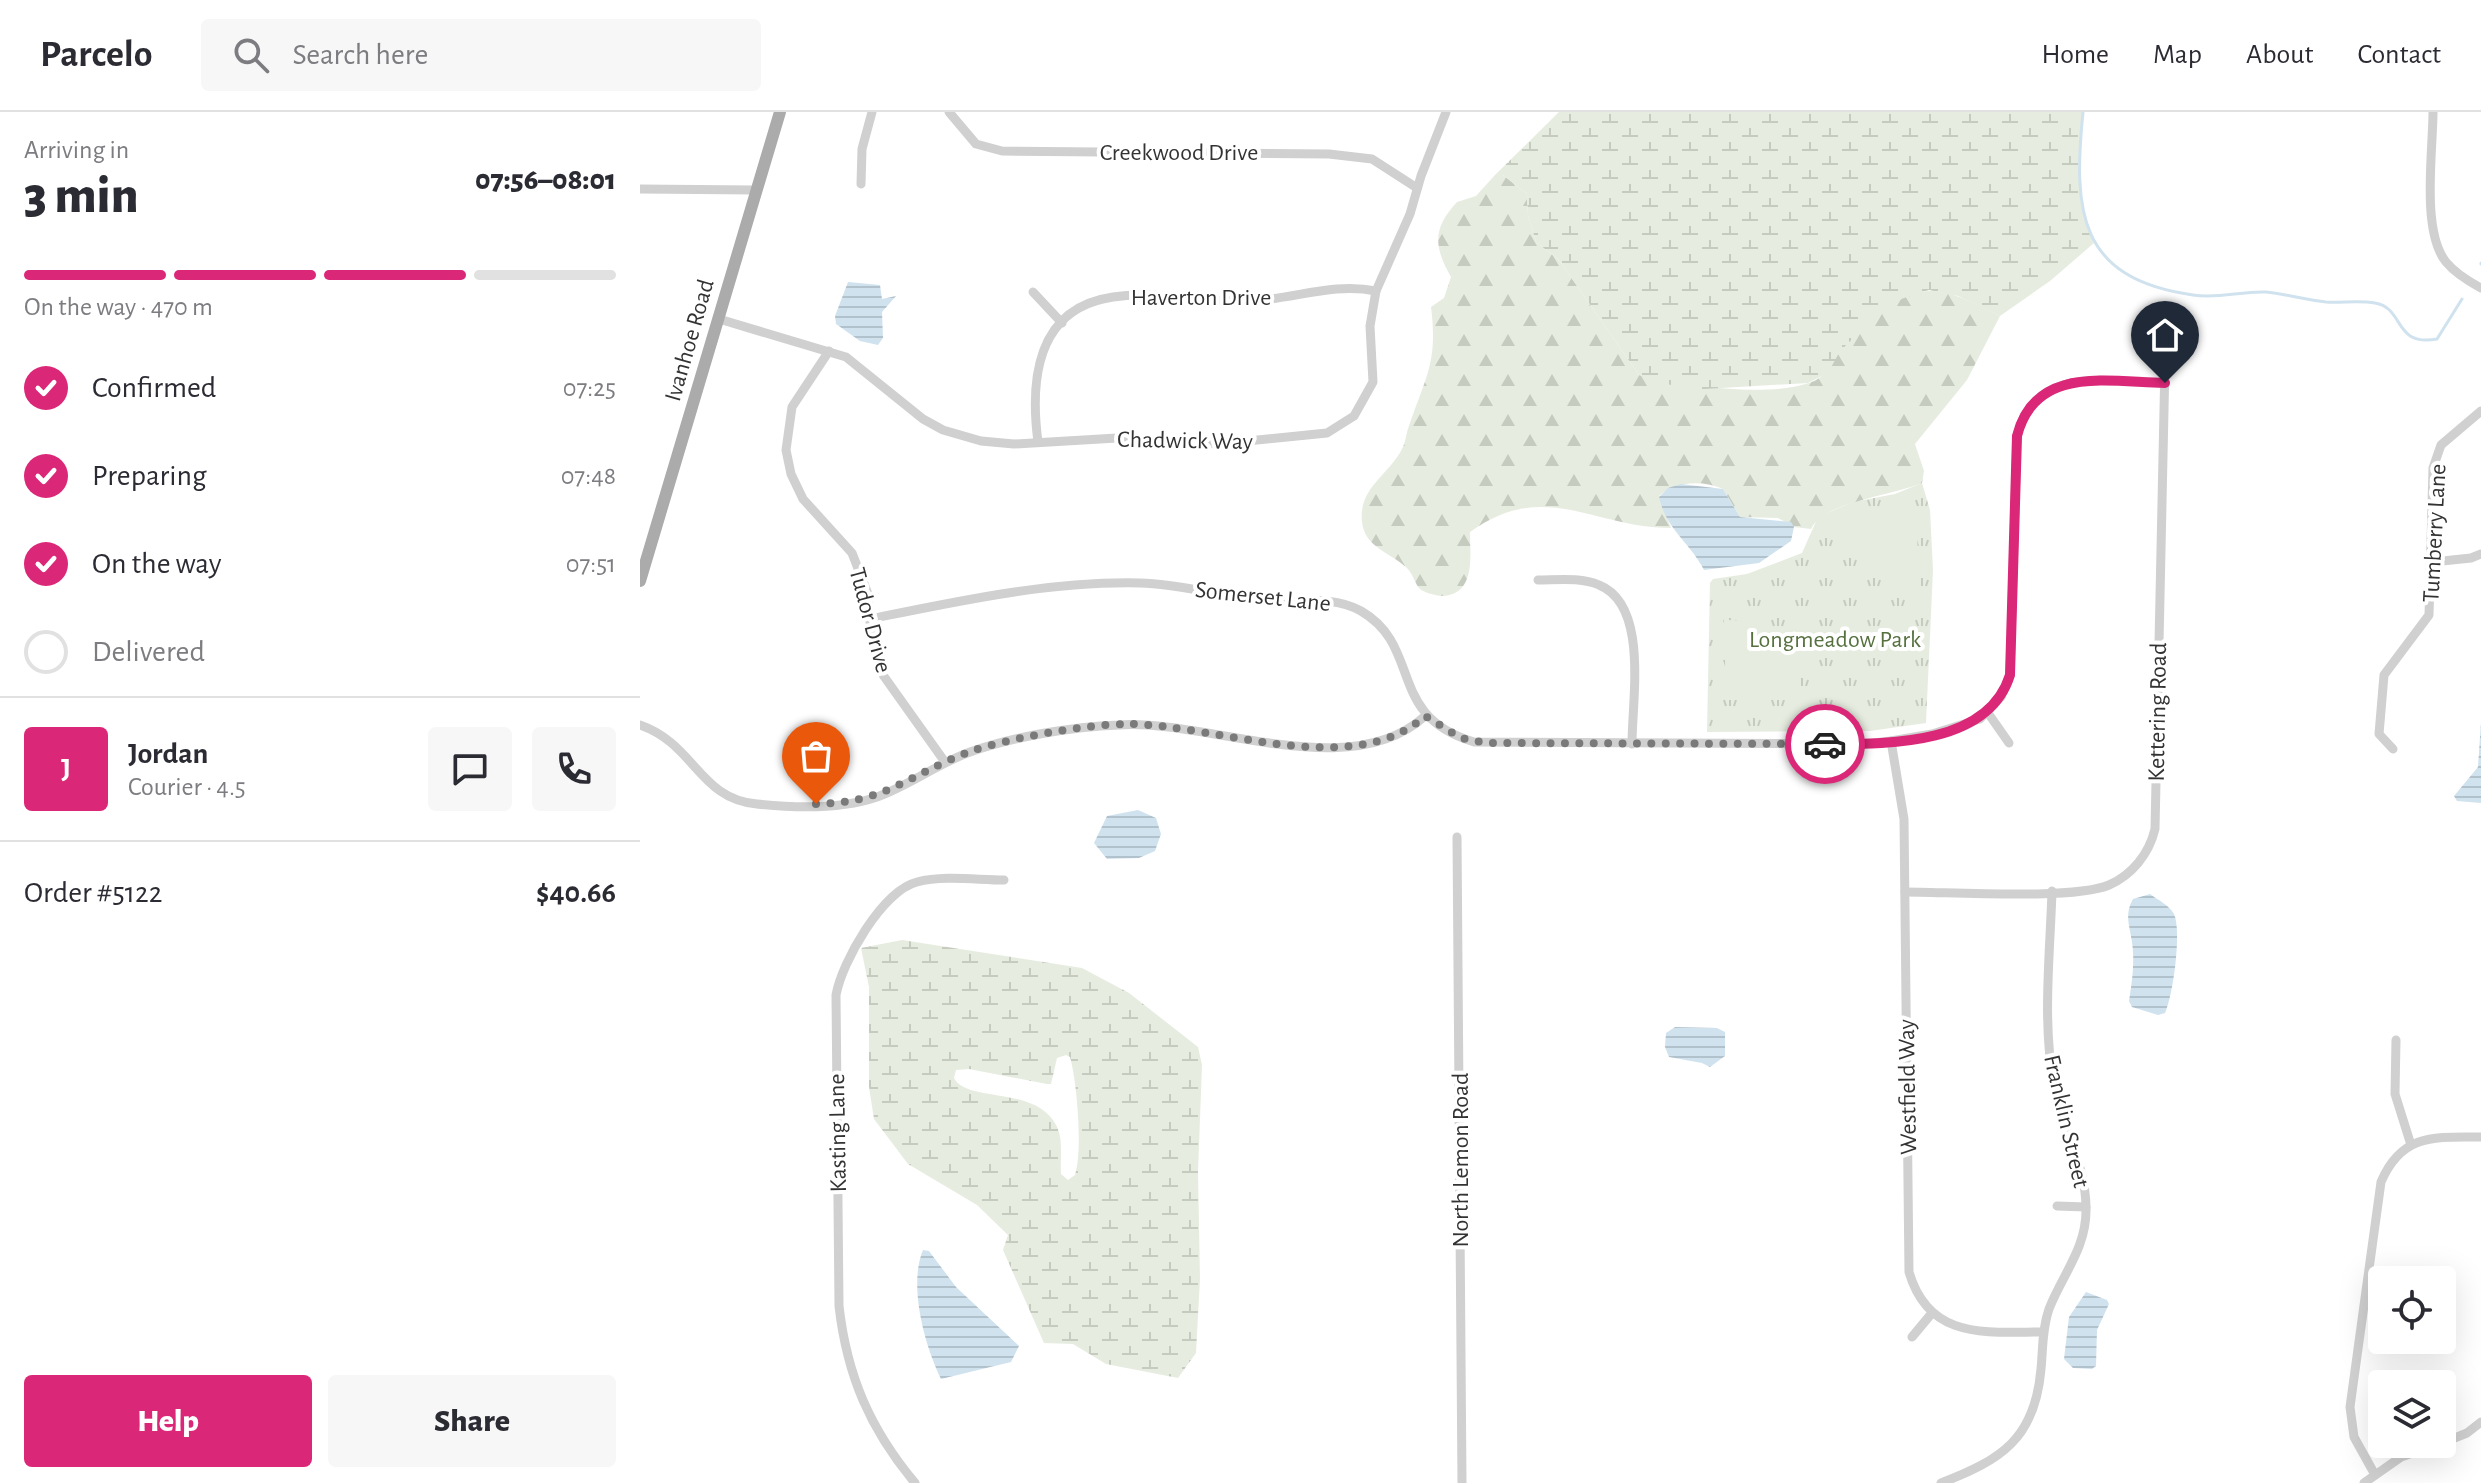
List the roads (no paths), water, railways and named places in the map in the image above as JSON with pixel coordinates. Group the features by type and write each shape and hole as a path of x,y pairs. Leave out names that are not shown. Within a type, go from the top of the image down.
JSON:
{"main road":[{"name":"Ivanhoe Road","path":"640,581 780,112"}],"street":[{"path":"861,184 862,149 872,112"},
{"name":"Creekwood Drive","path":"949,112 976,144 1002,151 1329,154 1372,159 1417,188"},
{"name":"Chadwick Way","path":"719,319 829,351 861,367 908,409 943,430 981,441 1117,438 1231,443 1314,436 1335,430 1363,405 1373,382 1370,326 1376,291 1410,214 1446,112"},
{"path":"2433,112 2432,219 2436,243 2452,269 2481,288"},
{"path":"640,189 755,190"},
{"name":"Haverton Drive","path":"1038,442 1033,404 1037,366 1043,350 1062,323 1091,304 1115,296 1252,301 1329,288 1376,291"},
{"path":"1033,292 1062,323"},
{"name":"Kettering Road","path":"1905,892 2098,888 2125,876 2142,859 2155,829 2166,317"},
{"name":"Tudor Drive","path":"829,351 792,407 787,427 788,463 803,499 852,553 864,577 875,652 883,675 945,762"},
{"path":"640,725 672,740 703,777 722,793 756,804 857,802 889,791 945,762 1004,743 1121,724 1157,725 1275,744 1371,744 1403,733 1425,716 1448,732 1474,742 1864,744 1970,724 1988,713 2001,697 2010,675 2017,436 2027,409 2041,394 2065,383 2165,383"},
{"name":"Tumberry Lane","path":"2393,749 2379,734 2384,675 2429,615 2433,562 2433,468 2441,445 2481,411"},
{"path":"2433,562 2481,554"},
{"path":"1538,580 1598,584 1609,590 1627,609 1633,629 1632,744"},
{"name":"Somerset Lane","path":"870,619 1096,583 1161,584 1256,600 1329,602 1361,611 1382,628 1395,648 1406,682 1425,716"},
{"path":"1988,713 2009,743"},
{"name":"Westfield Way","path":"1891,741 1904,819 1909,1272 1913,1287 1932,1313"},
{"name":"North Lemon Road","path":"1457,837 1462,1483"},
{"name":"Kasting Lane","path":"915,1483 872,1425 857,1393 843,1345 839,1306 836,995 851,952 894,896 905,887 918,882 1004,880"},
{"name":"Franklin Street","path":"1941,1483 1996,1459 2021,1434 2037,1398 2043,1332 2056,1293 2082,1242 2086,1207 2083,1170 2059,1108 2051,1070 2052,891"},
{"path":"2396,1040 2395,1094 2411,1145"},
{"path":"2374,1473 2354,1437 2350,1407 2381,1182 2395,1157 2411,1145 2428,1138 2481,1137"},
{"path":"2057,1206 2086,1207"},
{"path":"1912,1337 1932,1313 1960,1329 2043,1332"},
{"path":"2456,1437 2481,1422"},
{"path":"2364,1483 2399,1458"}],"water":[{"path":"848,282 880,285 882,299 896,296 882,312 883,338 878,345 860,341 836,324 835,316"},
{"path":"1681,484 1723,489 1740,517 1791,522 1794,527 1791,541 1759,563 1704,570 1667,519 1659,497 1668,488"},
{"path":"2481,722 2481,803 2457,801 2454,796 2478,767"},
{"path":"1138,810 1156,818 1161,834 1155,851 1139,858 1107,859 1094,843 1107,816"},
{"path":"2150,894 2172,911 2177,934 2171,993 2165,1013 2158,1015 2132,1007 2129,1001 2133,957 2129,910 2133,899"},
{"path":"1675,1027 1717,1028 1725,1032 1725,1056 1710,1067 1669,1057 1665,1047 1666,1033"},
{"path":"923,1250 929,1251 956,1287 1019,1346 1011,1362 941,1379 920,1316 917,1281"},
{"path":"2086,1292 2107,1300 2109,1304 2097,1330 2096,1366 2092,1369 2073,1368 2064,1359 2069,1317"}],"waterway":[{"path":"2083,112 2080,148 2083,209 2091,235 2105,256 2126,274 2155,287 2193,295 2266,292 2326,302 2375,303 2391,312 2406,332 2423,340 2437,339 2462,299"}],"park label":[{"name":"Longmeadow Park","path":"1835,639"}]}
